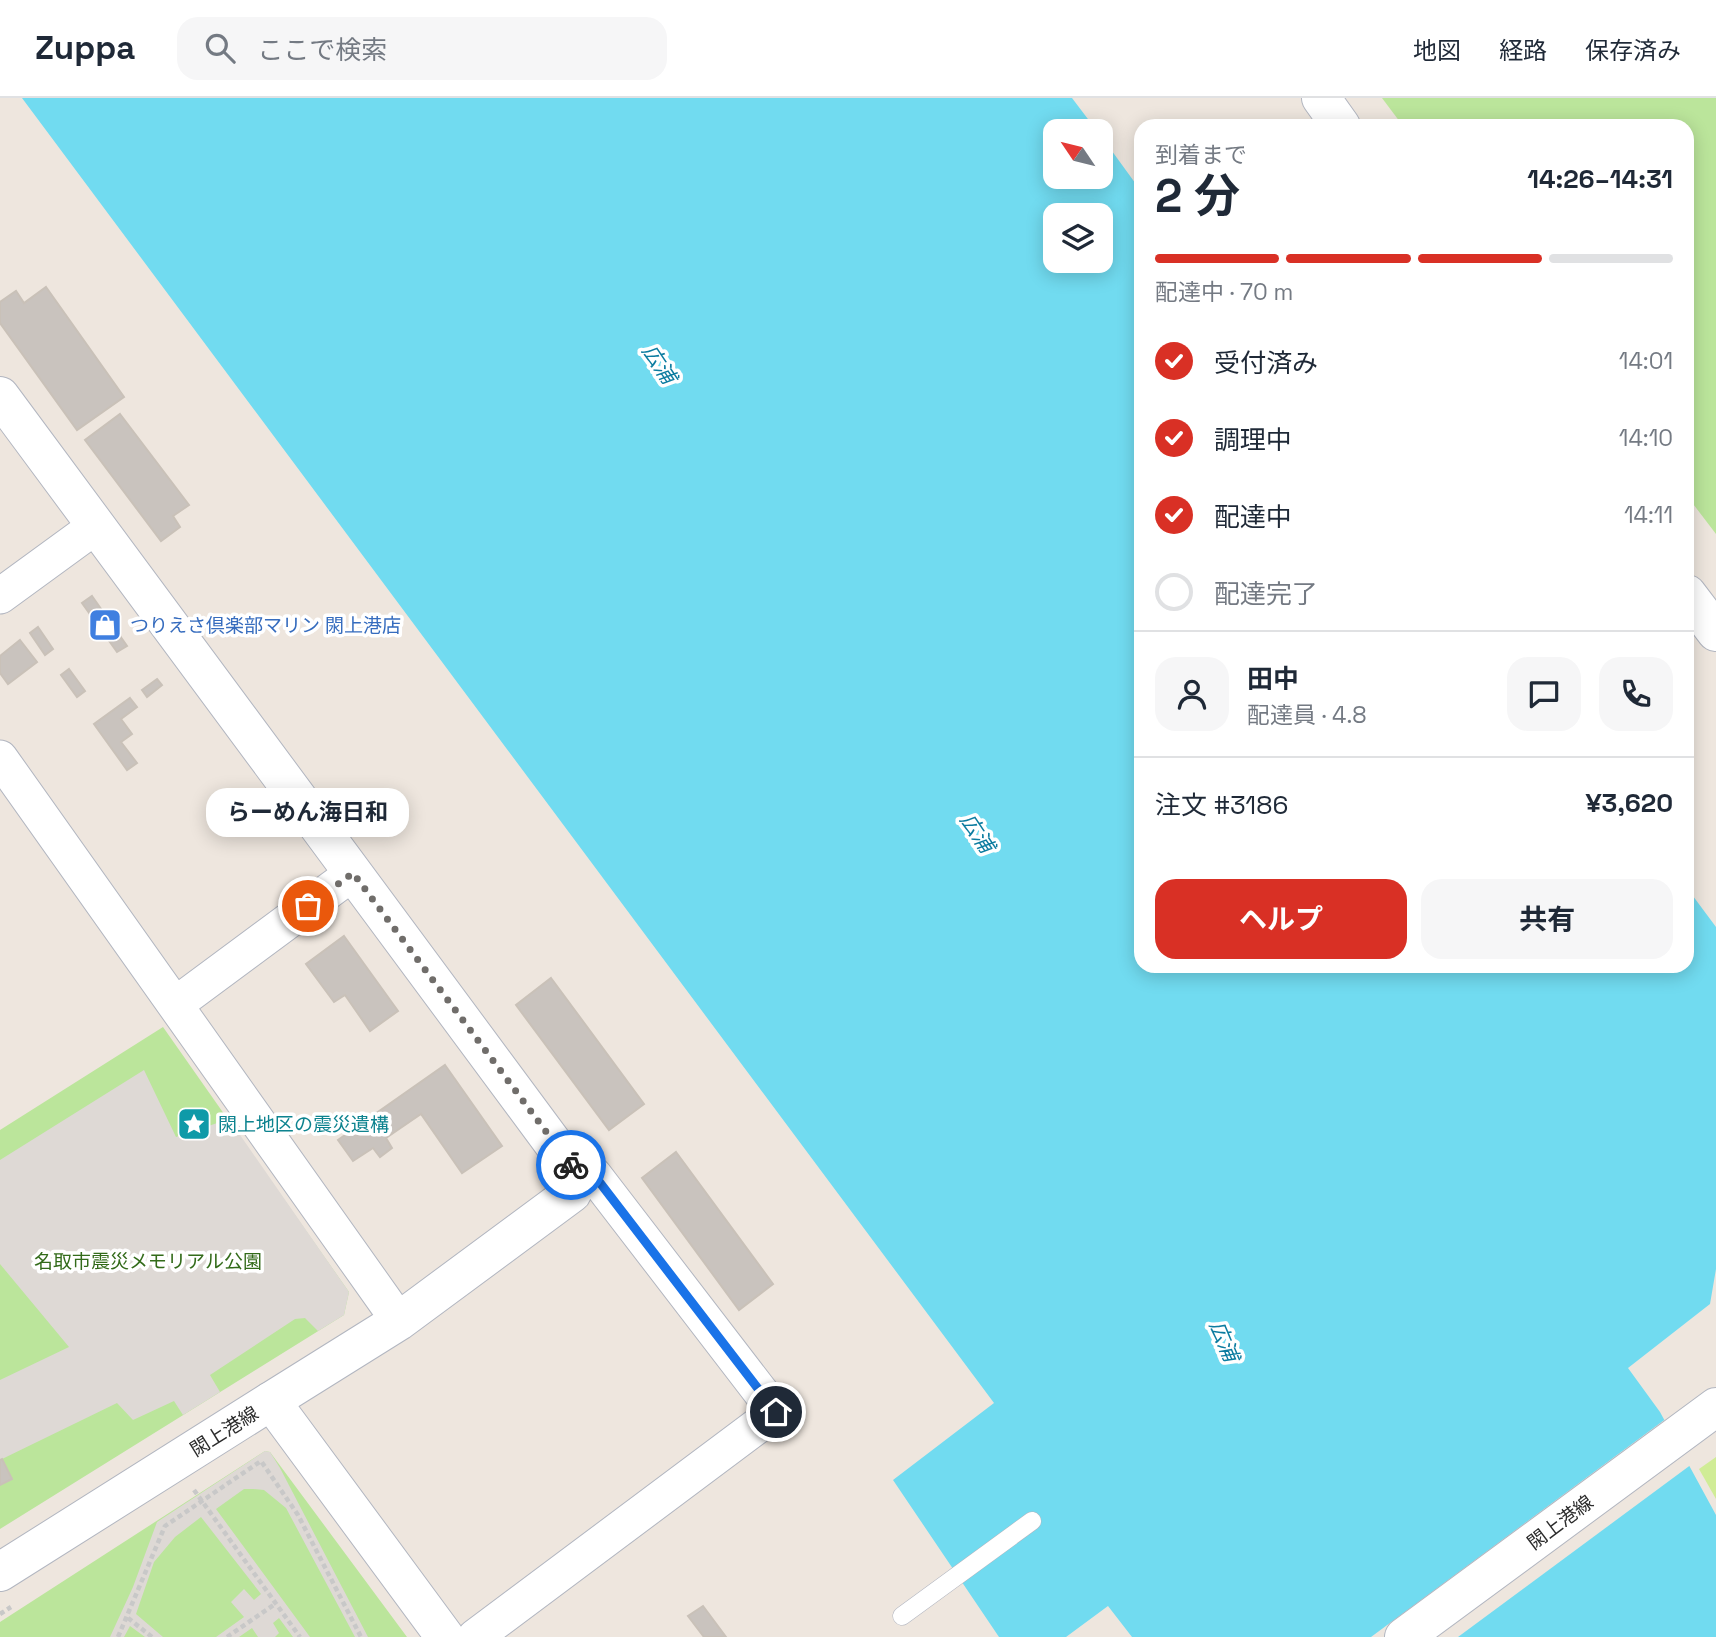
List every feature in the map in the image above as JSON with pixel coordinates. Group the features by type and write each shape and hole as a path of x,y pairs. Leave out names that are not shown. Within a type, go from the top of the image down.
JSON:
{"street":[{"path":"1321,98 1336,119"},
{"path":"0,396 578,1177"},
{"path":"0,596 96,526"},
{"path":"1694,603 1716,632"},
{"path":"0,758 399,1321"},
{"path":"176,1004 353,873"},
{"path":"475,1637 776,1412 594,1175 578,1177"},
{"path":"271,1401 399,1321 572,1193 578,1177"},
{"name":"閖上港線","path":"11,1586 271,1401 445,1637"},
{"name":"閖上港線","path":"1404,1637 1716,1407"}],"lane":[{"path":"901,1616 1032,1521"}],"path":[{"path":"118,1637 165,1526 261,1461 298,1515 361,1637"},
{"path":"182,1496 205,1482"},
{"path":"193,1489 300,1637"},
{"path":"0,1614 11,1586"},
{"path":"227,1637 275,1604"},
{"path":"128,1618 152,1637"}],"green space":[{"path":"1382,98 1716,98 1716,534 1694,505 1694,119 1398,119"},
{"name":"名取市震災メモリアル公園","path":"163,1027 349,1292 344,1315 0,1529 0,1130"},
{"path":"265,1451 270,1452 407,1637 0,1637 0,1622"},
{"path":"1716,1457 1716,1499 1699,1469"}],"shaded area":[{"name":"名取市震災メモリアル公園","path":"144,1070 176,1137 229,1119 349,1292 344,1315 318,1331 305,1318 295,1319 210,1375 220,1392 183,1415 174,1401 133,1420 117,1403 0,1460 0,1380 69,1347 0,1264 0,1160"},
{"path":"265,1451 270,1452 280,1468 368,1637 355,1637 286,1508 264,1490 244,1489 216,1509 310,1637 293,1637 279,1618 273,1623 279,1633 275,1637 258,1637 252,1628 239,1637 216,1637 244,1617 231,1602 244,1589 254,1600 261,1594 201,1517 175,1537 154,1562 136,1614 163,1637 145,1637 130,1626 124,1637 110,1637 133,1587 157,1522"}],"water":[{"name":"広浦","path":"22,98 1072,98 1088,119 1043,119 1043,189 1113,189 1113,152 1134,181 1134,973 1694,973 1694,897 1716,927 1716,1269 1710,1304 1628,1368 1660,1412 1716,1515 1716,1637 1132,1637 1108,1606 1066,1637 999,1637 893,1480 994,1403"}],"pier":[{"path":"1667,1418 1692,1464 1458,1637 1371,1637"}],"building":[{"path":"46,287 124,397 77,430 0,323 0,302 16,291 24,303"},
{"path":"120,414 189,505 173,516 180,527 161,541 85,440"},
{"path":"92,596 127,646 117,652 82,603"},
{"path":"38,627 53,649 45,655 30,633"},
{"path":"20,640 37,662 8,684 0,673 0,656"},
{"path":"69,669 85,691 77,697 61,675"},
{"path":"157,679 162,685 147,697 142,690"},
{"path":"130,698 137,707 121,719 132,734 121,742 137,763 127,770 94,724"},
{"path":"344,936 398,1011 370,1031 345,995 334,1002 306,964"},
{"path":"551,978 644,1104 609,1130 516,1005"},
{"path":"445,1065 502,1146 462,1173 421,1114 386,1138 392,1148 380,1157 373,1148 353,1161 338,1140"},
{"path":"676,1152 773,1284 739,1310 642,1178"},
{"path":"2,1459 12,1479 0,1485 0,1460"},
{"path":"703,1606 726,1637 704,1637 688,1616"}],"way so far":[{"path":"308,906 353,873 571,1165"}],"place":[{"name":"つりえさ倶楽部マリン 閖上港店","path":"105,625"},
{"name":"らーめん海日和","path":"308,906"},
{"name":"閖上地区の震災遺構","path":"194,1124"}],"route":[{"path":"571,1165 578,1177 594,1175 776,1412"}]}
